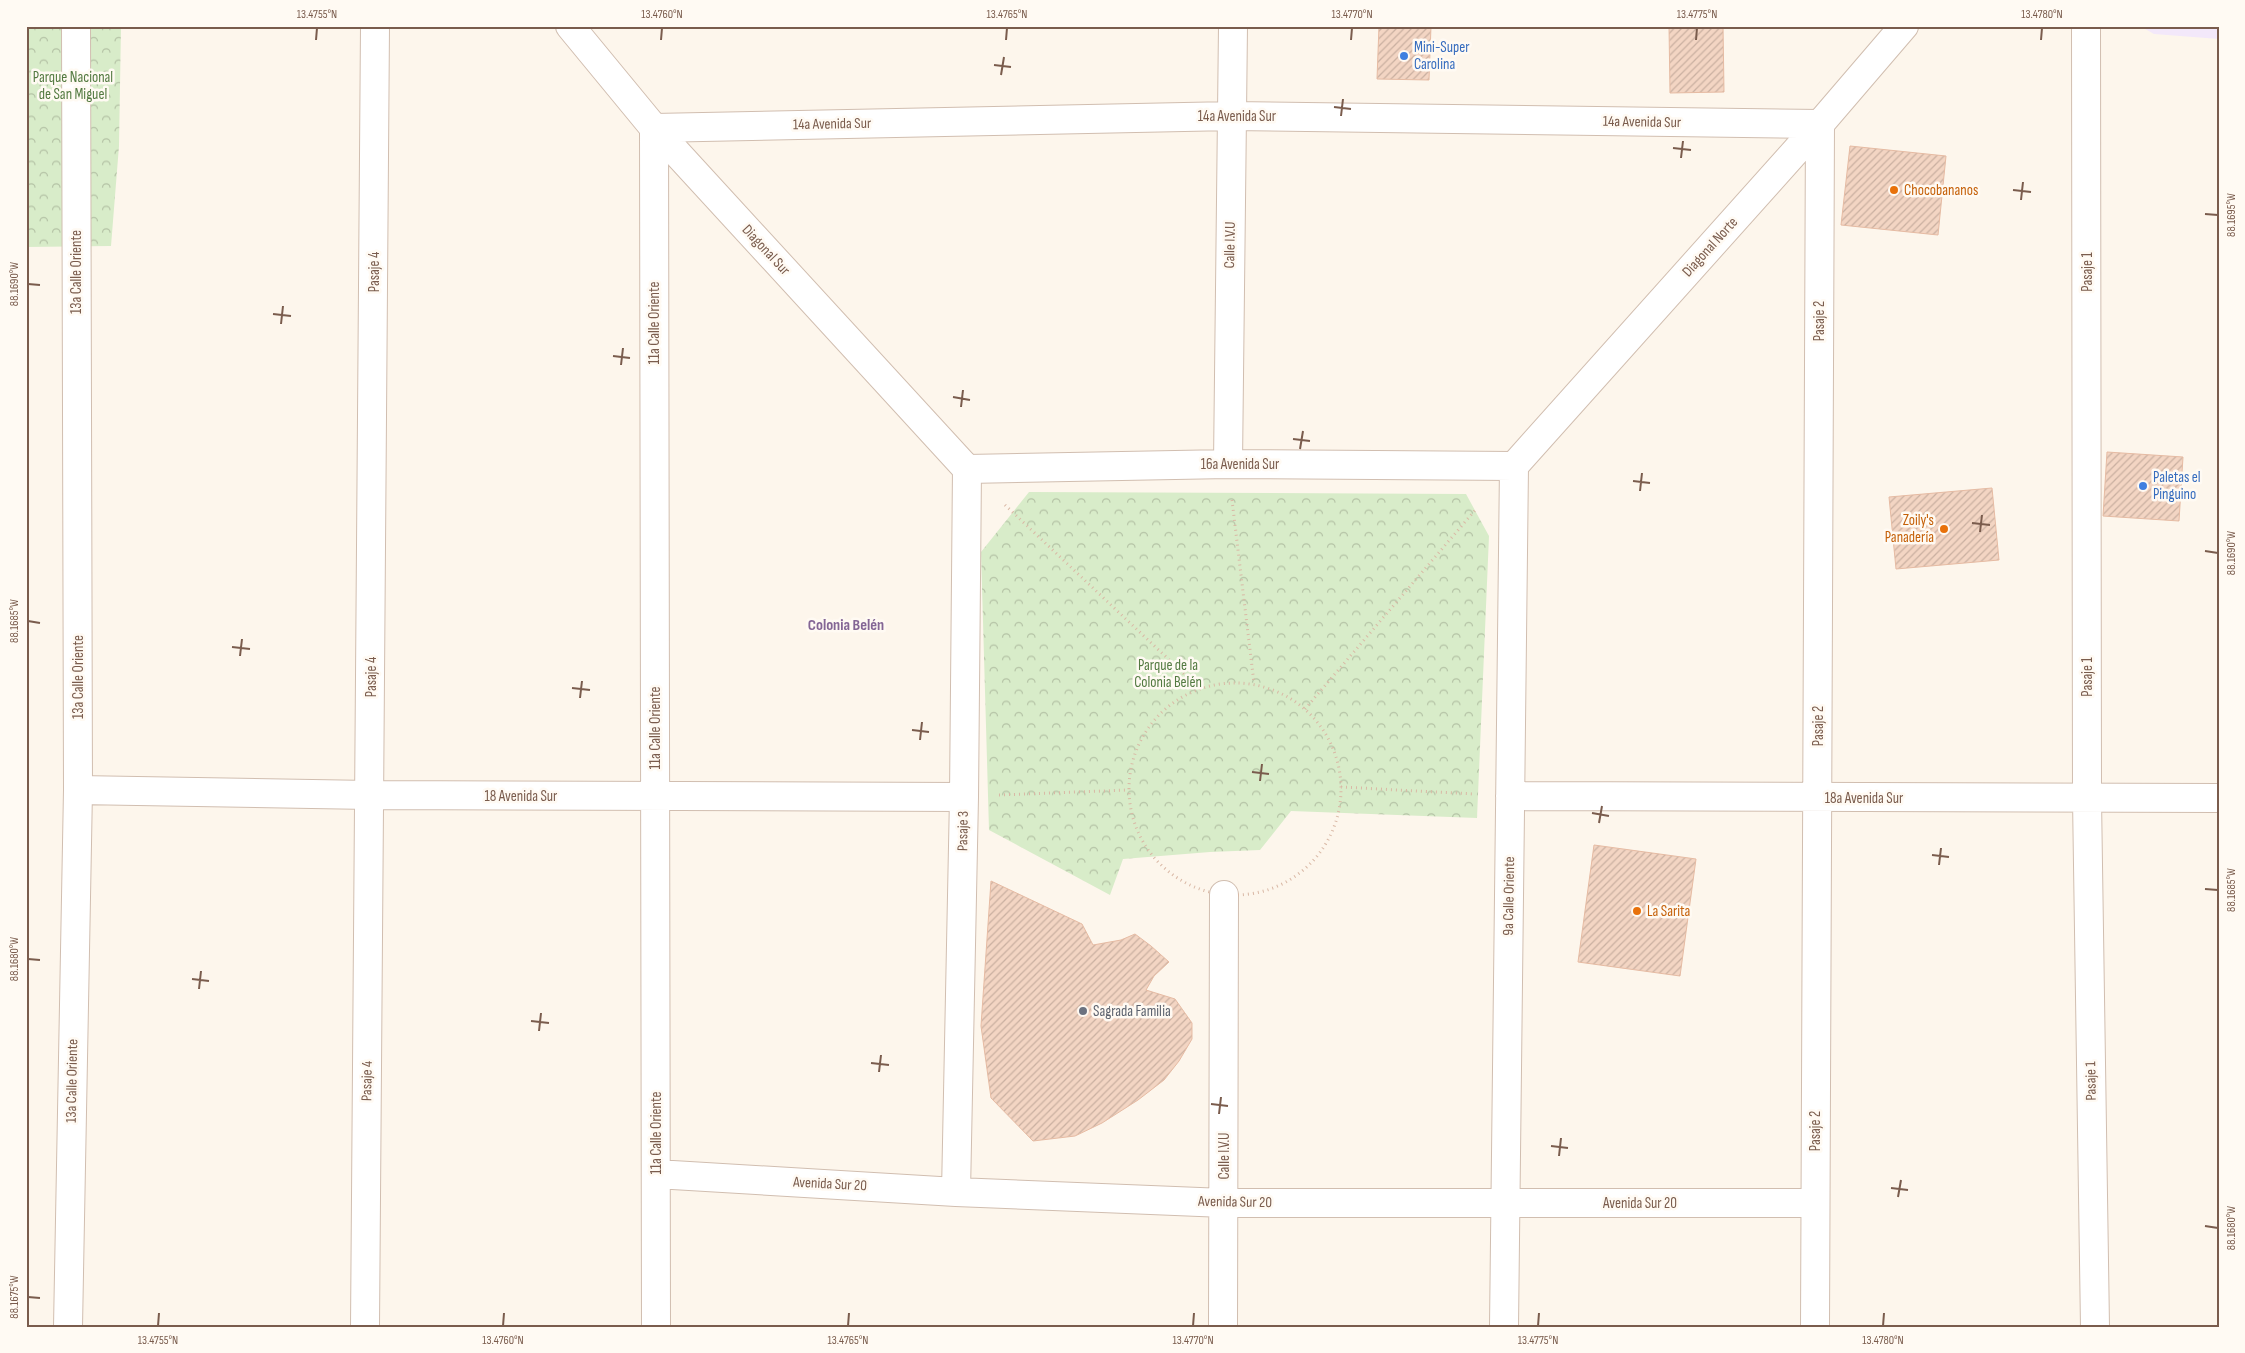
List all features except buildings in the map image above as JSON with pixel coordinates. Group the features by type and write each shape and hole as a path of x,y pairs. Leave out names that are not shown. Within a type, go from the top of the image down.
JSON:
{"street":[{"name":"13a Calle Oriente","path":"68,1327 78,790 76,26"},
{"name":"Pasaje 4","path":"365,1327 375,26"},
{"name":"Diagonal Sur","path":"570,26 654,128 967,469"},
{"name":"Calle I.V.U","path":"1228,464 1233,26"},
{"name":"Diagonal Norte","path":"1514,466 1820,124 1904,26"},
{"name":"Pasaje 1","path":"2086,26 2087,799 2095,1327"},
{"name":"14a Avenida Sur","path":"654,128 1232,116 1820,124"},
{"name":"Pasaje 2","path":"1815,1327 1814,1203 1820,124"},
{"name":"11a Calle Oriente","path":"654,128 656,1327"},
{"name":"16a Avenida Sur","path":"967,469 1228,464 1514,466"},
{"name":"9a Calle Oriente","path":"1504,1327 1514,466"},
{"name":"Pasaje 3","path":"956,1192 964,797 967,469"},
{"name":"18 Avenida Sur","path":"78,790 370,795 964,797"},
{"name":"18a Avenida Sur","path":"1510,796 2219,798"},
{"name":"Calle I.V.U","path":"1223,1327 1224,895"},
{"name":"Avenida Sur 20","path":"656,1174 956,1192 1224,1203 1814,1203"}],"path":[{"path":"1228,464 1254,684"},
{"path":"1305,709 1514,466"},
{"path":"967,469 1199,688"},
{"path":"1226,682 1254,684 1281,692 1305,709 1324,731 1336,758 1341,787 1337,817 1326,844 1306,868 1282,885 1254,894 1224,895 1194,888 1167,872 1146,848 1133,820 1128,790 1133,757 1148,728 1170,704 1199,688 1226,682"},
{"path":"1341,787 1510,796"},
{"path":"964,797 1128,790"}],"shaded area":[{"path":"2140,26 2219,26 2219,39 2154,34"}],"green space":[{"name":"Parque Nacional de San Miguel","path":"26,26 121,26 119,146 111,246 26,247"},
{"name":"Parque de la Colonia Belén","path":"1029,492 1466,494 1489,536 1477,818 1291,811 1260,850 1123,859 1110,895 989,830 981,552"}],"place":[{"name":"Mini-Super Carolina","path":"1404,56"},
{"name":"Chocobananos","path":"1894,190"},
{"name":"Paletas el Pinguino","path":"2143,486"},
{"name":"Zoily's Panadería","path":"1944,529"},
{"name":"La Sarita","path":"1637,911"},
{"name":"Sagrada Familia","path":"1083,1011"}],"district":[{"name":"Colonia Belén","path":"846,625"}]}
